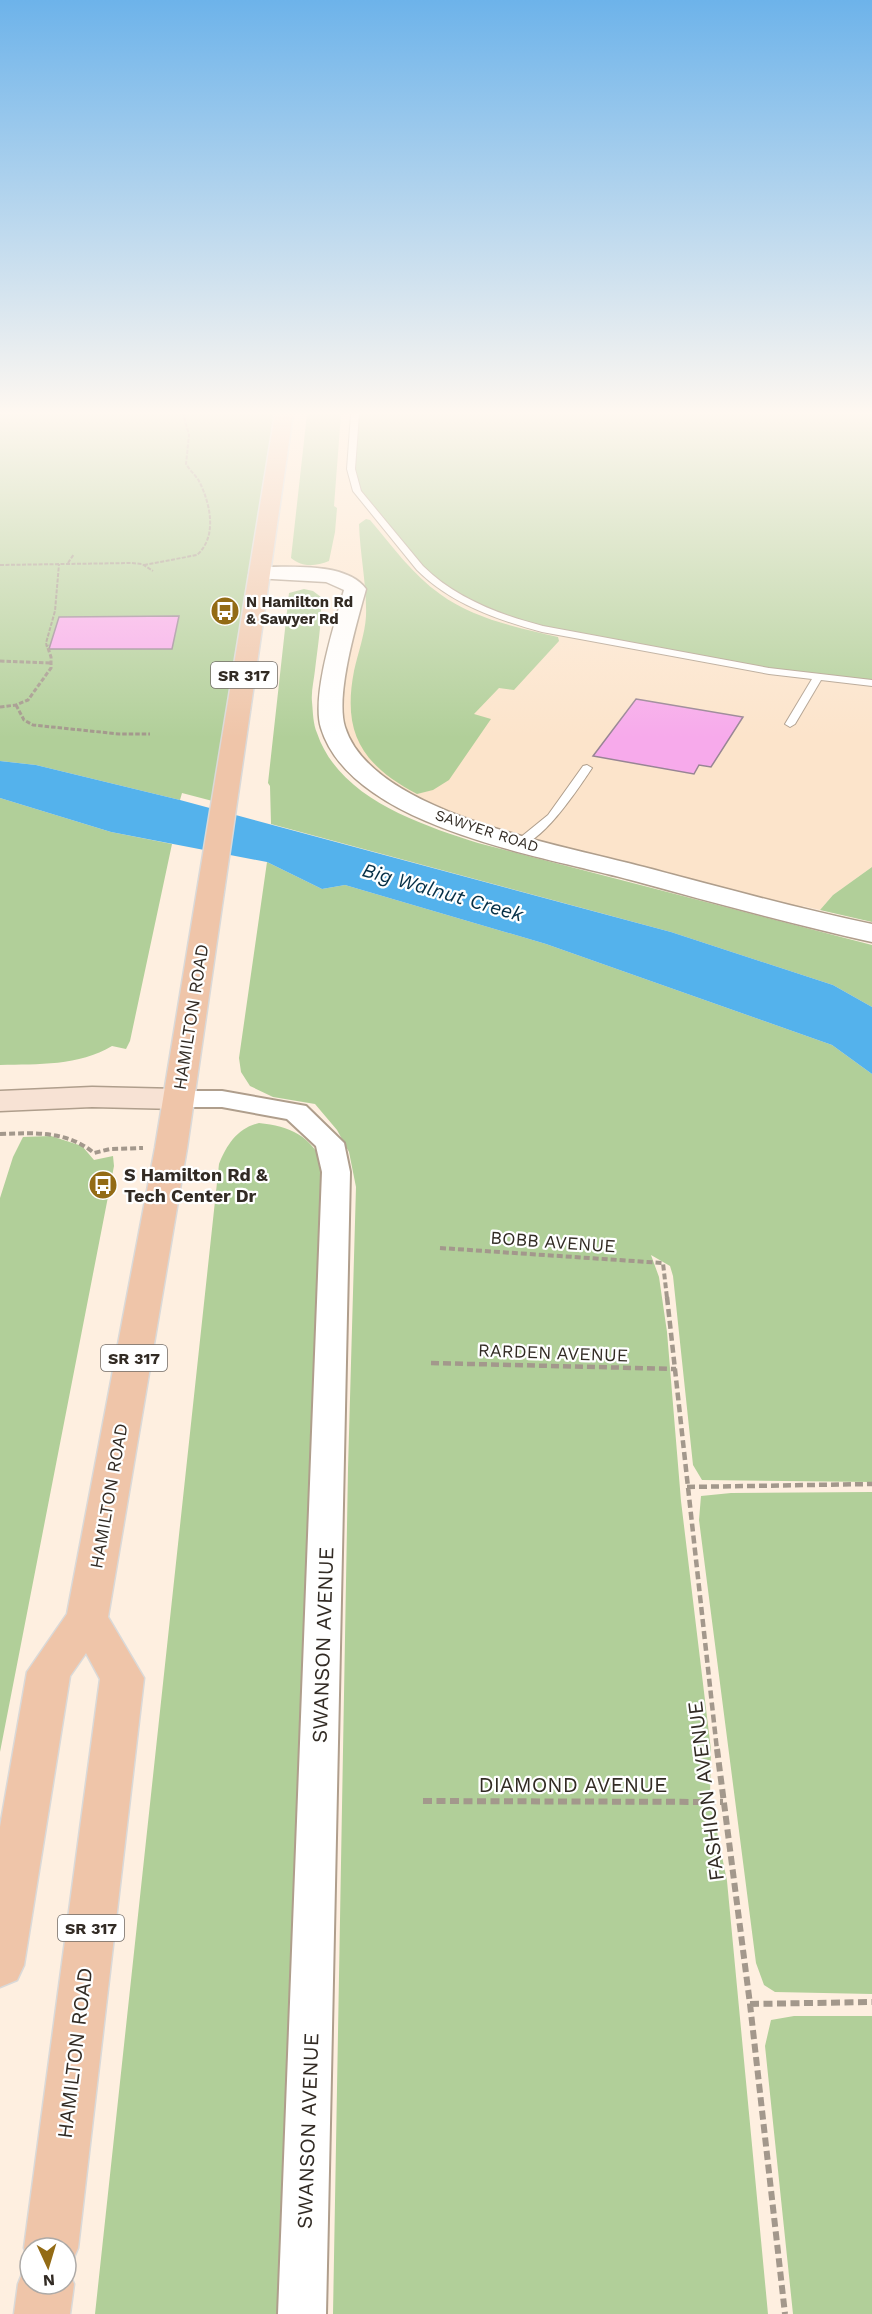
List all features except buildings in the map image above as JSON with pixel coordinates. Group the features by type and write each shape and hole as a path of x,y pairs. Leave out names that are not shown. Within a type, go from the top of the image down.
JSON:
{"main road":[{"name":"HAMILTON ROAD","path":"0,1965 49,1672 87,1618 171,1148 268,522"},
{"path":"0,1101 92,1097 177,1099"},
{"name":"HAMILTON ROAD","path":"52,2236 122,1678 87,1618"},
{"path":"42,2314 44,2296"}],"street":[{"name":"SAWYER ROAD","path":"260,573 338,577 352,583 355,589 343,637 331,724 340,743 364,772 404,800 464,827 520,843 872,933"},
{"name":"SWANSON AVENUE","path":"177,1099 222,1099 296,1112 330,1143 336,1172 302,2314"}],"lane":[{"path":"382,522 425,574 465,601 513,621 817,678 872,683"},
{"path":"790,724 817,678"},
{"path":"520,843 552,818 587,768"}],"path":[{"path":"0,565 68,563 144,565 197,555 203,551 208,541 210,522"},
{"path":"68,563 74,554"},
{"path":"0,707 16,705 28,700 51,668 52,663 46,644 56,611 59,564"},
{"path":"144,565 153,571"},
{"path":"0,661 52,663"},
{"path":"16,705 24,720 33,725 119,734 150,734"},
{"path":"0,1134 61,1135 84,1142 94,1154 110,1149 171,1148"},
{"name":"BOBB AVENUE","path":"440,1248 663,1263"},
{"name":"FASHION AVENUE","path":"663,1263 723,1802 750,2004 785,2314"},
{"name":"RARDEN AVENUE","path":"430,1363 676,1370"},
{"path":"687,1487 872,1484"},
{"name":"DIAMOND AVENUE","path":"423,1800 723,1802"},
{"path":"750,2004 872,2002"}],"shaded area":[{"path":"268,522 872,522 872,867 833,895 820,910 803,906 797,915 500,838 381,786 331,724 352,583 260,573"}],"green space":[{"path":"0,522 267,522 224,804 182,793 180,800 36,765 0,761"},
{"path":"295,522 336,522 329,561 310,565 291,558"},
{"path":"372,522 421,578 453,603 497,622 558,637 559,641 514,690 499,688 474,714 491,719 449,780 433,790 417,794 398,783 370,759 360,745 354,730 351,693 366,616 359,524"},
{"path":"383,522 872,522 872,683 808,677 542,629 487,611 431,579"},
{"path":"304,589 313,591 321,597 320,633 312,694 316,729 328,756 343,775 362,791 407,817 478,843 872,945 872,1007 833,985 671,932 271,824 268,783 289,593"},
{"path":"0,798 111,832 172,844 130,1041 126,1049 112,1046 99,1053 58,1063 0,1065"},
{"path":"267,862 322,889 345,885 546,944 832,1045 872,1074 872,1482 702,1480 693,1465 673,1276 670,1266 651,1255 659,1277 667,1332 681,1501 711,1750 710,1797 727,1881 768,2314 333,2314 348,1469 356,1187 349,1152 337,1130 315,1104 273,1097 250,1086 241,1072 239,1058"},
{"path":"872,867 872,922 820,910 833,895"},
{"path":"259,1123 270,1124 298,1134 313,1147 324,1165 283,2314 95,2314 219,1164 234,1138 245,1129"},
{"path":"51,1136 82,1146 94,1160 113,1156 114,1166 0,1752 0,1198 13,1157 23,1137"},
{"path":"872,1492 872,1994 775,1992 764,1985 756,1963 699,1520 701,1496 731,1493"},
{"path":"794,2016 872,2016 872,2314 793,2314 765,2046 771,2020"}],"water":[{"name":"Big Walnut Creek","path":"0,761 36,765 180,800 671,932 833,985 872,1007 872,1074 832,1045 546,944 345,885 322,889 267,862 111,832 0,798"}],"place":[{"name":"N Hamilton Rd & Sawyer Rd","path":"225,611"},
{"name":"S Hamilton Rd & Tech Center Dr","path":"103,1185"}]}
